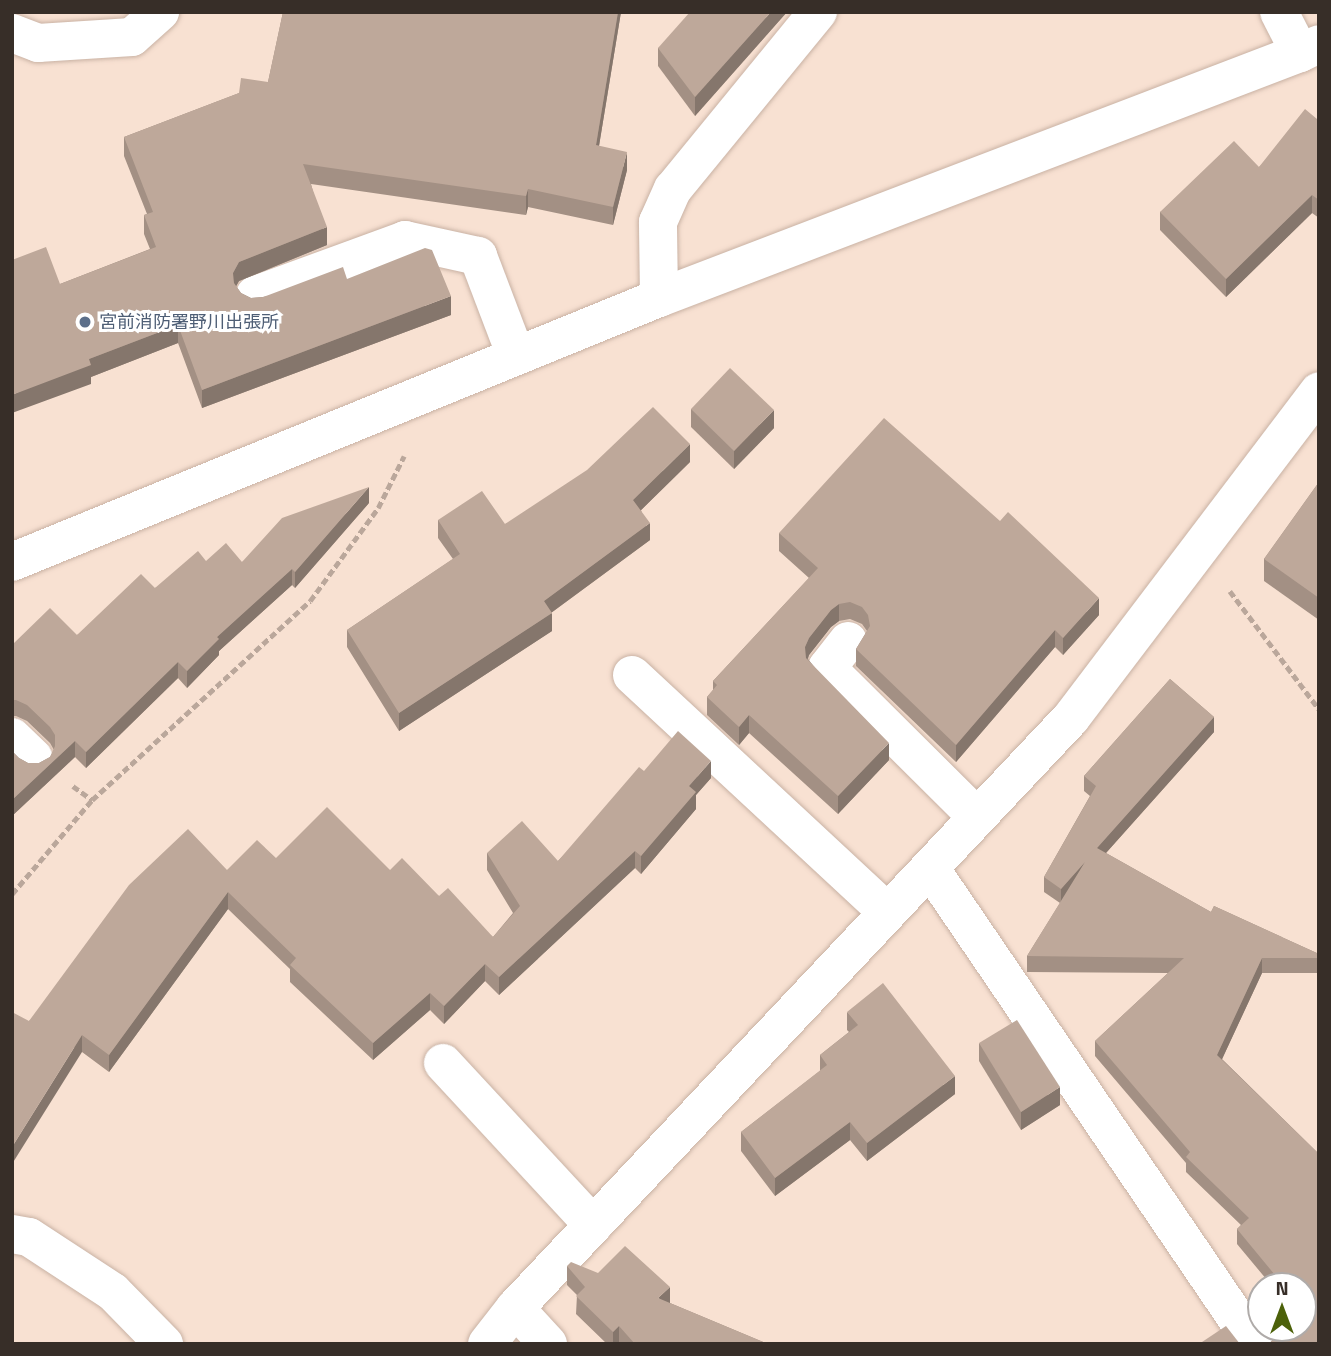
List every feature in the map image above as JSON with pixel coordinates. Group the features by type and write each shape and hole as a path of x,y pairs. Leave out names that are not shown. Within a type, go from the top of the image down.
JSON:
{"street":[{"path":"12,33 38,43 132,37 160,12"},
{"path":"659,298 658,222 673,189 818,12"},
{"path":"12,562 659,298 1310,49 1279,12"},
{"path":"255,295 405,240 478,256 516,356"},
{"path":"487,1344 515,1308 1071,718 1319,391"},
{"path":"848,641 827,668 977,817"},
{"path":"632,675 887,912"},
{"path":"930,868 1254,1344"},
{"path":"443,1063 593,1225"},
{"path":"12,1234 29,1237 113,1292 164,1344"},
{"path":"515,1308 548,1344"}],"path":[{"path":"12,894 92,800 310,601 378,508 405,455"},
{"path":"1197,549 1319,709"}],"building":[{"path":"283,12 618,12 596,145 627,152 613,207 528,189 526,196 303,164 327,227 239,262 233,273 234,283 241,293 251,298 263,297 343,267 347,279 425,248 432,250 451,296 202,390 178,325 89,359 91,365 12,395 12,260 46,247 60,284 156,247 144,215 153,212 124,137 239,93 241,78 268,82"},
{"path":"690,12 771,12 695,97 658,48"},
{"path":"1305,109 1317,119 1319,117 1319,200 1312,195 1226,279 1160,212 1234,141 1259,167"},
{"path":"730,368 774,410 734,451 691,409"},
{"path":"653,407 690,444 633,500 650,523 544,601 552,613 399,713 347,630 460,554 438,520 482,491 505,524 587,470"},
{"path":"884,418 1000,521 1008,512 1099,598 1063,638 1055,630 956,745 856,649 870,626 868,615 862,607 850,602 839,604 831,610 809,638 805,647 806,658 889,743 838,796 749,715 739,727 707,697 717,685 713,681 818,568 779,533"},
{"path":"1319,482 1319,598 1264,559"},
{"path":"369,487 295,572 292,569 217,637 219,639 187,671 178,662 86,752 75,741 12,800 12,751 28,763 39,763 50,757 55,746 55,735 50,727 27,705 12,700 12,645 50,608 77,635 141,574 155,588 198,551 206,561 226,543 242,562 282,518"},
{"path":"1170,679 1214,717 1097,848 1211,912 1214,906 1319,954 1319,958 1262,958 1217,1055 1319,1154 1319,1344 1269,1344 1317,1342 1317,1272 1272,1272 1237,1229 1249,1218 1186,1157 1190,1152 1095,1041 1184,958 1027,956 1085,862 1061,889 1044,877 1096,786 1084,776"},
{"path":"678,731 711,761 689,786 696,792 641,856 635,851 499,977 485,964 444,1006 430,993 373,1043 290,965 296,958 228,892 109,1055 82,1035 12,1147 12,1012 29,1021 129,885 188,829 227,870 257,840 276,858 327,807 390,870 402,858 439,896 448,888 493,937 520,906 487,853 522,821 558,861 639,767 644,771"},
{"path":"883,983 955,1076 867,1143 850,1122 775,1178 741,1132 827,1065 820,1055 858,1025 847,1012"},
{"path":"1017,1020 1060,1087 1021,1112 979,1043"},
{"path":"625,1246 670,1287 658,1298 768,1344 635,1344 619,1326 613,1332 576,1296 585,1287 567,1266 571,1262 598,1273"},
{"path":"1226,1326 1240,1344 1199,1344"}],"place":[{"name":"宮前消防署野川出張所","path":"85,322"}]}
